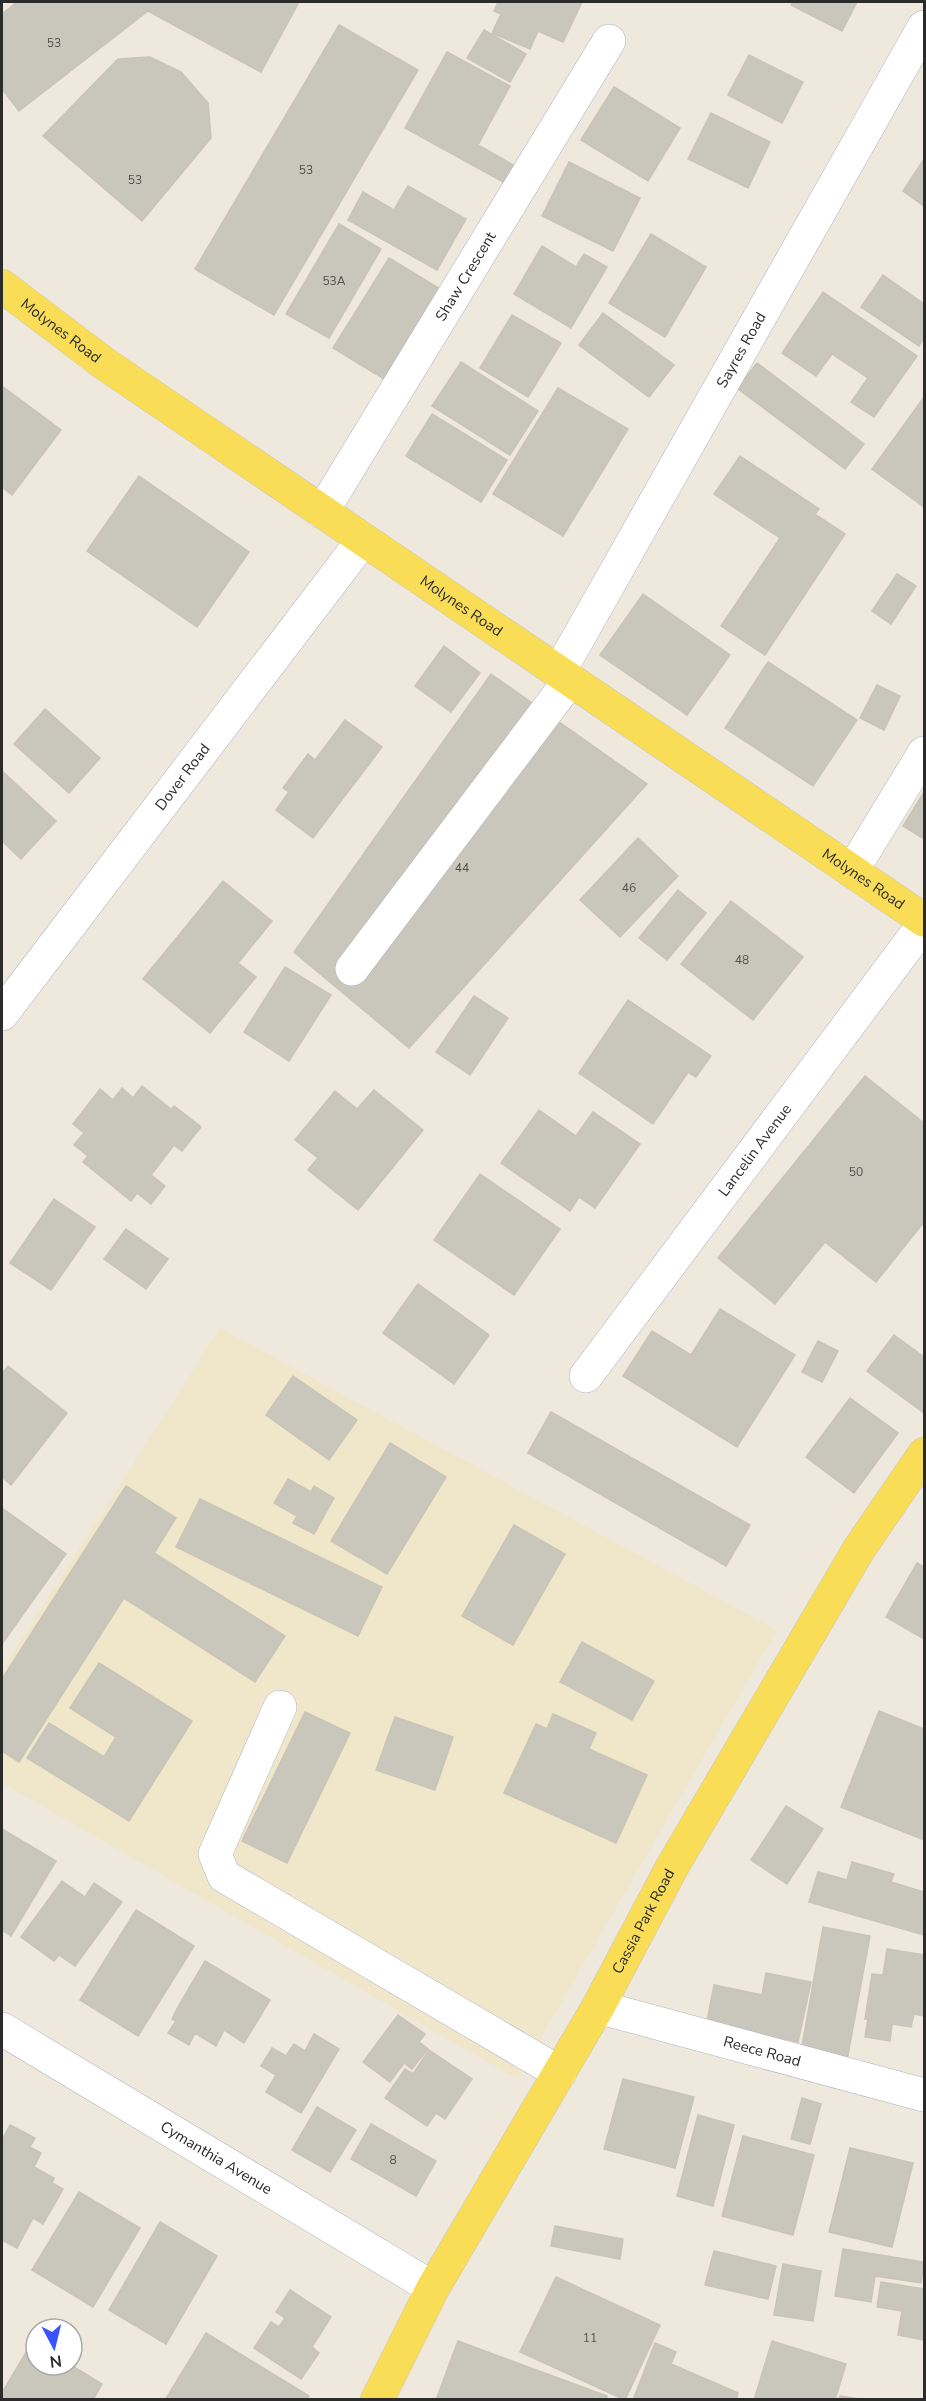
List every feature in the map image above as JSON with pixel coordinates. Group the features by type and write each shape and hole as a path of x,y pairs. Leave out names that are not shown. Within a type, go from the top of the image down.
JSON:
{"main road":[{"name":"Molynes Road","path":"2,286 105,364 924,922"},
{"name":"Cassia Park Road","path":"377,2400 433,2288 598,2007 672,1867 859,1549 924,1454"}],"street":[{"name":"Sayres Road","path":"352,969 565,676 924,27"},
{"name":"Shaw Crescent","path":"322,512 609,41"},
{"name":"Dover Road","path":"2,1014 363,540"},
{"path":"852,871 924,753"},
{"name":"Lancelin Avenue","path":"586,1376 924,922"},
{"path":"280,1707 215,1854 224,1876 560,2073"},
{"name":"Reece Road","path":"598,2007 924,2095"},
{"name":"Cymanthia Avenue","path":"2,2029 433,2288"}],"shaded area":[{"path":"220,1328 777,1630 517,2079 2,1783 2,1670"}],"building":[{"path":"17,2 299,2 261,72 148,11 19,111 2,89 2,14"},
{"path":"498,2 582,2 563,42 538,31 530,49 492,33 501,14 494,11"},
{"path":"793,2 857,2 842,31 791,5"},
{"path":"339,25 418,70 274,315 195,269"},
{"path":"484,30 526,54 510,82 467,58"},
{"path":"447,52 510,86 478,145 515,166 505,183 405,128"},
{"path":"749,55 803,82 782,123 728,95"},
{"path":"150,57 181,72 208,103 211,138 142,221 43,136 118,59"},
{"path":"614,87 680,128 648,181 581,140"},
{"path":"711,113 770,142 748,188 688,159"},
{"path":"924,159 924,206 903,191"},
{"path":"569,162 640,198 613,251 542,216"},
{"path":"408,186 466,219 437,270 348,220 363,192 394,210"},
{"path":"339,224 381,249 329,338 286,314"},
{"path":"651,234 706,267 665,337 609,303"},
{"path":"542,246 576,267 584,254 607,267 571,328 514,294"},
{"path":"389,258 440,289 384,379 333,348"},
{"path":"883,275 924,304 924,338 919,346 861,307"},
{"path":"823,292 917,356 874,417 851,402 868,378 832,354 816,376 782,353"},
{"path":"603,313 674,365 649,397 579,345"},
{"path":"512,315 561,343 528,397 480,368"},
{"path":"461,362 538,411 510,455 432,406"},
{"path":"757,363 864,444 845,469 737,388"},
{"path":"2,386 61,430 12,495 2,487"},
{"path":"558,388 628,429 563,536 493,494"},
{"path":"924,397 924,507 872,469"},
{"path":"432,414 507,460 481,502 406,456"},
{"path":"740,456 819,509 815,514 845,534 765,655 721,626 780,538 714,494"},
{"path":"139,476 249,552 197,627 87,551"},
{"path":"897,574 916,586 891,624 872,611"},
{"path":"643,594 730,655 687,715 600,655"},
{"path":"444,646 480,673 451,712 415,686"},
{"path":"768,662 857,720 813,786 725,728"},
{"path":"491,674 647,784 409,1048 294,952"},
{"path":"877,685 900,696 884,730 860,718"},
{"path":"45,709 100,758 69,793 14,744"},
{"path":"345,720 382,747 313,838 276,810 289,792 283,788 308,754 315,760"},
{"path":"2,771 56,821 21,859 2,841"},
{"path":"924,792 924,839 903,826"},
{"path":"638,838 678,876 620,937 580,900"},
{"path":"223,881 272,921 238,963 256,977 210,1033 143,979"},
{"path":"678,890 706,913 667,960 639,938"},
{"path":"731,901 803,957 753,1020 681,964"},
{"path":"285,967 331,995 289,1061 244,1032"},
{"path":"474,996 508,1018 470,1075 436,1052"},
{"path":"628,1000 711,1056 696,1077 688,1072 653,1124 579,1073"},
{"path":"865,1076 924,1123 924,1222 876,1282 825,1242 775,1304 718,1258"},
{"path":"142,1086 171,1109 174,1106 201,1127 182,1151 174,1145 151,1175 165,1186 151,1204 137,1193 131,1201 83,1162 88,1156 74,1145 84,1133 73,1124 100,1089 113,1100 122,1088 133,1098"},
{"path":"374,1090 423,1130 358,1210 308,1170 318,1158 295,1140 335,1091 357,1109"},
{"path":"539,1110 576,1136 593,1112 640,1144 595,1208 579,1197 570,1211 501,1163"},
{"path":"480,1174 560,1229 514,1295 434,1240"},
{"path":"54,1199 95,1227 51,1290 10,1263"},
{"path":"126,1229 168,1259 146,1289 104,1259"},
{"path":"418,1284 489,1335 454,1384 383,1333"},
{"path":"720,1309 795,1355 737,1447 623,1376 652,1331 691,1355"},
{"path":"894,1335 924,1357 924,1413 867,1371"},
{"path":"818,1341 838,1351 822,1382 802,1372"},
{"path":"8,1366 67,1413 11,1485 2,1477 2,1374"},
{"path":"293,1376 357,1420 329,1460 266,1415"},
{"path":"850,1398 898,1433 854,1493 806,1457"},
{"path":"551,1412 750,1525 726,1566 528,1453"},
{"path":"390,1443 446,1477 387,1574 331,1541"},
{"path":"288,1479 311,1492 314,1486 334,1498 314,1534 293,1523 297,1516 274,1503"},
{"path":"126,1486 176,1518 154,1553 285,1636 255,1682 124,1598 19,1762 2,1751 2,1679"},
{"path":"200,1499 382,1587 358,1636 176,1547"},
{"path":"2,1508 66,1554 2,1644"},
{"path":"514,1525 565,1554 513,1645 462,1616"},
{"path":"917,1563 924,1567 924,1639 886,1617"},
{"path":"582,1642 654,1681 632,1720 560,1682"},
{"path":"99,1663 192,1721 129,1821 27,1758 49,1723 104,1757 116,1737 70,1708"},
{"path":"879,1711 924,1729 924,1840 841,1807"},
{"path":"305,1712 350,1733 287,1863 242,1841"},
{"path":"553,1714 596,1733 589,1749 647,1775 616,1843 504,1793 536,1724 547,1729"},
{"path":"395,1717 453,1737 435,1790 376,1770"},
{"path":"786,1806 823,1829 787,1884 751,1860"},
{"path":"2,1829 56,1861 11,1936 2,1930"},
{"path":"852,1862 894,1874 891,1882 924,1892 924,1935 809,1902 818,1872 847,1880"},
{"path":"62,1881 85,1897 94,1883 122,1902 75,1966 59,1955 54,1961 21,1937"},
{"path":"136,1910 194,1946 138,2036 80,2000"},
{"path":"823,1927 870,1936 847,2060 801,2052"},
{"path":"887,1949 924,1955 924,2016 914,2014 911,2027 892,2024 890,2041 865,2037 868,2019 865,2019 872,1974 883,1975"},
{"path":"205,1961 270,2000 244,2043 224,2030 216,2046 195,2033 189,2045 168,2033 176,2021 172,2019 179,2005"},
{"path":"766,1973 811,1982 798,2042 707,2021 714,1985 762,1995"},
{"path":"398,2015 425,2034 419,2042 428,2049 412,2069 404,2063 390,2082 363,2062"},
{"path":"314,2034 339,2049 301,2113 266,2092 276,2075 261,2066 272,2048 286,2056 294,2044 305,2051"},
{"path":"429,2050 472,2079 445,2119 436,2113 427,2126 385,2098 405,2069 413,2074"},
{"path":"623,2079 694,2097 675,2168 604,2149"},
{"path":"802,2098 821,2104 810,2144 791,2139"},
{"path":"317,2107 356,2130 330,2172 292,2150"},
{"path":"698,2115 734,2125 713,2206 677,2196"},
{"path":"371,2124 436,2161 416,2196 351,2159"},
{"path":"10,2125 35,2138 30,2147 41,2153 34,2167 54,2178 52,2183 63,2189 43,2224 33,2218 17,2248 2,2240 2,2140"},
{"path":"743,2136 814,2155 793,2235 722,2216"},
{"path":"850,2148 913,2163 892,2247 829,2232"},
{"path":"79,2192 140,2228 93,2307 32,2270"},
{"path":"160,2222 217,2256 166,2344 109,2310"},
{"path":"555,2226 623,2239 620,2259 551,2246"},
{"path":"843,2249 924,2262 921,2283 875,2276 871,2302 835,2296"},
{"path":"714,2251 776,2266 768,2299 705,2285"},
{"path":"783,2264 821,2271 813,2321 774,2315"},
{"path":"556,2277 660,2325 625,2400 520,2352"},
{"path":"881,2282 924,2289 924,2340 898,2335 902,2311 877,2307"},
{"path":"290,2290 331,2317 312,2347 319,2353 301,2379 254,2348 271,2322 279,2327 285,2318 276,2312"},
{"path":"206,2333 309,2396 306,2400 165,2400"},
{"path":"458,2341 607,2396 606,2400 436,2400"},
{"path":"772,2341 846,2364 835,2400 754,2400"},
{"path":"655,2343 676,2352 671,2364 738,2393 736,2400 633,2400"},
{"path":"24,2356 24,2377 84,2377 84,2373 102,2384 93,2400 2,2400 2,2393"},
{"path":"840,2396 866,2400 839,2400"}]}
